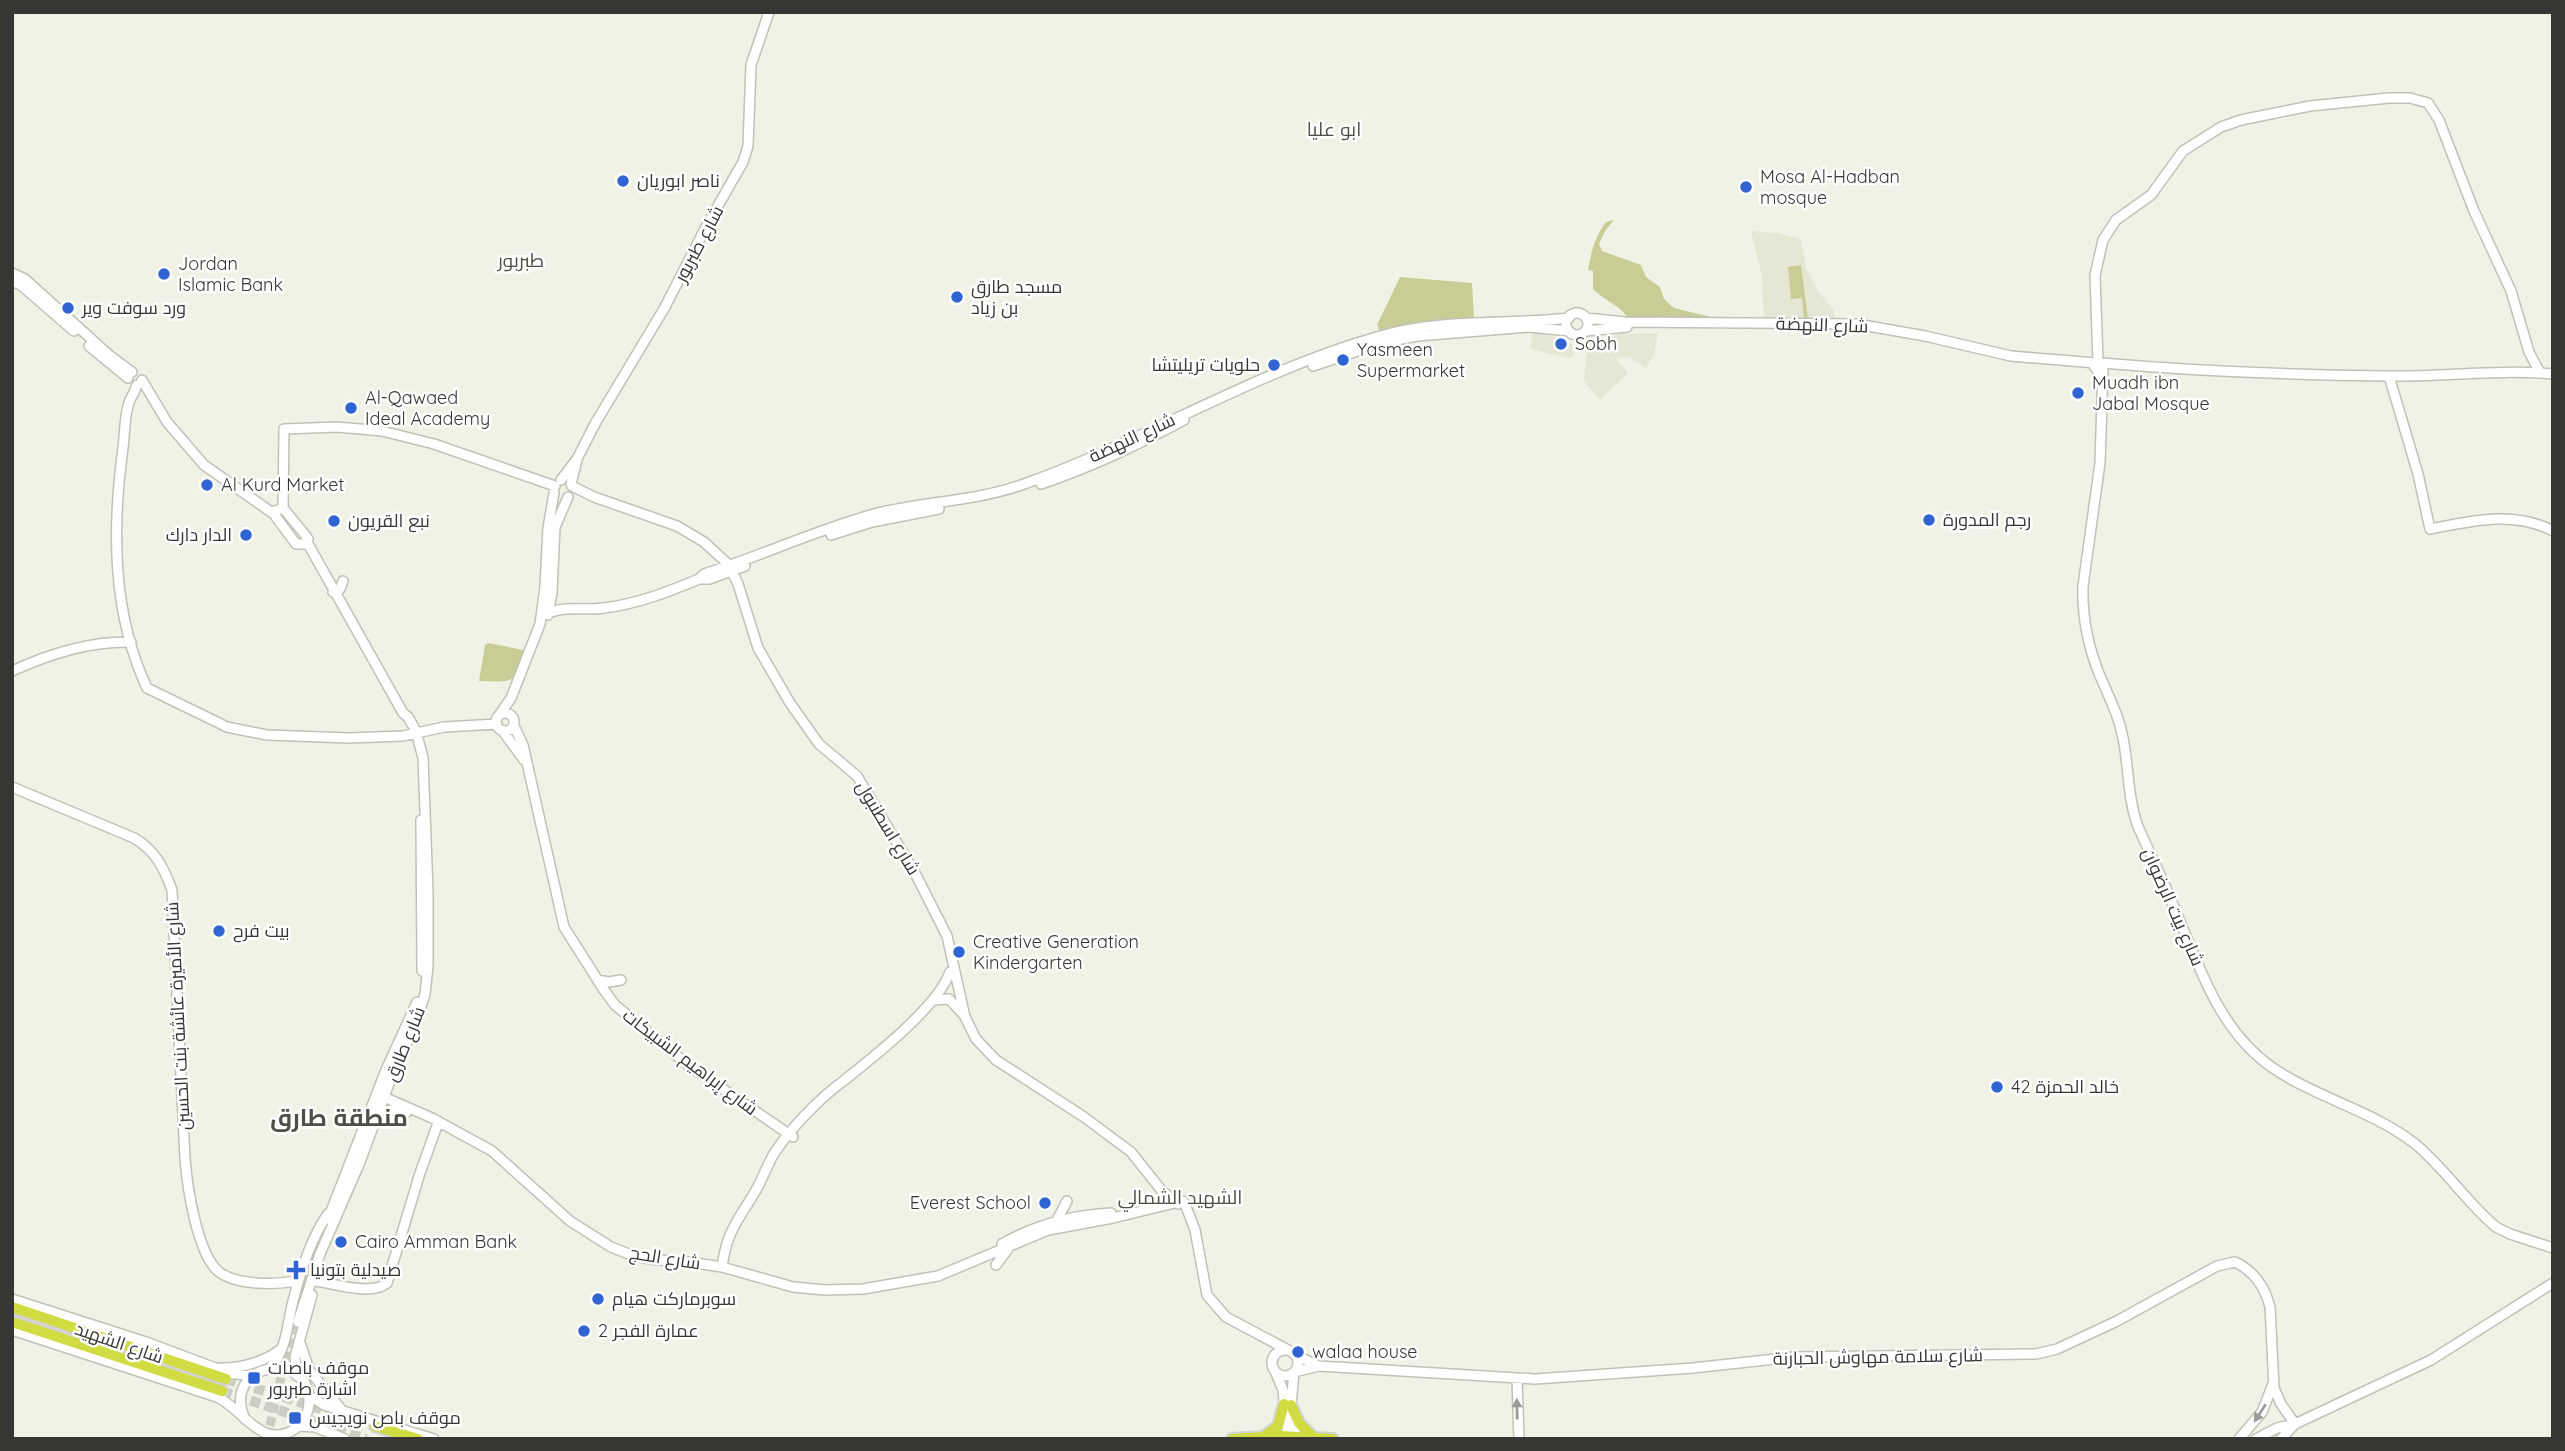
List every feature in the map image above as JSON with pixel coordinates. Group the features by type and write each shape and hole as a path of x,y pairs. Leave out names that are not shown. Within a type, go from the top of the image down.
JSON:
{"highway":[{"name":"شارع الشهيد","path":"12,1307 226,1379"},
{"name":"شارع الشهيد","path":"12,1322 222,1391"},
{"path":"1264,1436 1278,1426 1288,1405"},
{"path":"1288,1405 1312,1438"},
{"path":"374,1426 418,1439"},
{"path":"1231,1439 1264,1436 1333,1439"}],"street":[{"name":"شارع طبربور","path":"499,727 500,714 511,698 540,624 545,587 546,543 577,458 665,307 745,158 749,136 751,65 769,12"},
{"name":"شارع بيت الرضوان","path":"2540,373 2529,352 2511,291 2474,211 2439,120 2428,103 2410,98 2389,98 2311,106 2241,120 2221,127 2183,151 2151,195 2116,220 2104,240 2095,275 2102,393 2100,463 2082,586 2091,648 2123,735 2128,793 2137,824 2217,1006 2239,1036 2266,1064 2401,1135 2422,1150 2496,1227 2553,1248"},
{"name":"شارع طارق","path":"12,273 25,279 134,381 156,405 176,435 204,464 257,501 266,502 278,510 295,542 304,543 313,556 406,715 403,719 413,733 423,758 427,836 428,966 425,994 417,1020 391,1079 380,1096 376,1116 335,1211"},
{"name":"شارع طارق","path":"12,281 22,286 134,381"},
{"path":"1579,314 1586,318 1587,331 1578,335 1569,331 1569,318 1579,314"},
{"name":"شارع النهضة","path":"549,613 560,609 593,610 632,604 699,579 709,579 728,568 876,514 984,497 1023,485 1126,444 1198,407 1275,373 1379,336 1417,328 1569,318"},
{"name":"شارع النهضة","path":"1586,318 1625,322 1857,324 1892,329 2011,356 2099,366"},
{"name":"شارع النهضة","path":"728,568 872,522 986,502 1091,467 1234,397 1304,369 1381,343 1426,335 1529,327 1569,331"},
{"name":"شارع النهضة","path":"1587,331 1619,327 1844,328 1896,335 1999,359 2099,366"},
{"path":"2524,373 2529,352"},
{"path":"2099,366 2389,376 2553,374"},
{"path":"2389,376 2418,474 2430,529 2496,518 2522,521 2553,531"},
{"path":"134,381 118,483 118,582 131,642 147,688 234,729 280,736 392,736 443,727"},
{"name":"شارع اسطنبول","path":"278,510 282,491 284,429 337,427 382,431 434,444 671,523 704,541 728,568 758,648 790,703 819,744 857,776 915,873 942,929 953,979 965,1017 976,1039 996,1060 1084,1117 1131,1152 1159,1188 1177,1200 1195,1230 1206,1294 1226,1317 1292,1353"},
{"name":"شارع طبربور","path":"540,624 546,620 549,613 555,527 565,489"},
{"path":"333,592 340,589 342,581"},
{"path":"552,592 571,609"},
{"path":"12,671 41,657 110,642 131,642"},
{"name":"شارع طبربور","path":"511,698 514,722"},
{"path":"406,715 422,724 443,727 499,727 509,730 514,722 507,713 500,714"},
{"name":"شارع إبراهيم الشبيكات","path":"514,722 523,745 564,928 597,979 615,1005 635,1022 688,1065 790,1137"},
{"path":"423,758 429,739 443,727"},
{"name":"شارع إبراهيم الشبيكات","path":"499,727 521,755 528,769"},
{"name":"شارع طارق","path":"296,1321 335,1211 419,996 422,967 419,763 413,733"},
{"name":"شارع الأميرة عائشة بنت الحسين","path":"12,787 134,838 149,848 159,862 172,890 185,1158 192,1210 211,1261 221,1273 234,1279 277,1284 299,1280"},
{"path":"597,979 609,982 621,980"},
{"path":"722,1267 727,1237 772,1160 790,1137 953,979"},
{"path":"932,1000 949,999 965,1017"},
{"path":"391,1079 402,1105"},
{"name":"شارع الحج","path":"380,1096 492,1151 570,1221 605,1244 634,1256 722,1267 775,1284 825,1290 880,1287 940,1276 1059,1227 1113,1218 1177,1200"},
{"name":"شارع الحج","path":"376,1116 395,1110 438,1123"},
{"path":"316,1281 360,1288 380,1288 387,1283 438,1123"},
{"name":"شارع الحج","path":"930,1277 1027,1231 1057,1220 1177,1200"},
{"path":"1057,1220 1067,1201"},
{"path":"271,1367 284,1344 299,1280 321,1225 335,1211"},
{"path":"335,1211 338,1225 316,1281 295,1362 297,1376 308,1395 324,1405 434,1439"},
{"path":"982,1259 994,1265 1011,1245"},
{"name":"شارع سلامة مهاوش الحبارنة","path":"1292,1353 1319,1366 1517,1379 1668,1370 1793,1357 2044,1353 2064,1347 2117,1321 2217,1266 2233,1262 2252,1273 2267,1296 2274,1382 2278,1399 2295,1424"},
{"path":"2256,1439 2277,1428 2295,1424 2431,1360 2553,1283"},
{"path":"277,1284 294,1298"},
{"path":"12,1300 146,1342 234,1375 252,1376 271,1367 285,1369 297,1376"},
{"path":"12,1330 217,1397 232,1405 246,1421 264,1434 282,1437 299,1426 307,1412 308,1395"},
{"path":"1263,1337 1288,1405 1292,1437"},
{"path":"284,1344 289,1349 299,1344"},
{"path":"213,1367 237,1366 273,1355 284,1344"},
{"path":"299,1344 309,1370 342,1410"},
{"path":"1274,1366 1280,1351 1292,1353 1298,1362 1288,1405"},
{"path":"1274,1366 1284,1375 1294,1372"},
{"name":"شارع سلامة مهاوش الحبارنة","path":"1294,1372 1319,1366"},
{"path":"252,1376 241,1393 240,1406 252,1439"},
{"path":"1517,1379 1519,1439"},
{"path":"2239,1439 2262,1412 2274,1382"},
{"path":"2281,1439 2295,1424"},
{"path":"299,1426 315,1427 345,1439"}],"shaded area":[{"path":"1751,231 1801,239 1806,268 1818,291 1834,311 1834,319 1831,322 1764,321 1762,276"},
{"path":"1532,332 1564,339 1572,344 1574,356 1569,358 1530,349"},
{"path":"1658,333 1654,355 1646,368 1630,357 1616,358 1628,373 1600,400 1587,385 1584,377 1588,349 1595,342 1620,334"}],"green space":[{"path":"1614,220 1599,244 1602,251 1641,265 1646,277 1660,287 1664,299 1674,308 1715,318 1627,317 1593,289 1593,271 1588,270 1592,251 1602,227 1606,222"},
{"path":"1801,265 1808,319 1804,319 1802,298 1791,299 1788,267"},
{"path":"1400,277 1472,283 1474,319 1417,322 1380,331 1377,325"},
{"path":"489,643 528,651 519,670 511,679 500,682 479,681 485,645"}],"tunnel":[{"path":"267,1439 294,1321"},
{"path":"226,1379 375,1426"},
{"path":"222,1391 366,1439"}],"place":[{"name":"ناصر ابوريان","path":"623,181"},
{"name":"Mosa Al-Hadban mosque","path":"1746,187"},
{"name":"Jordan Islamic Bank","path":"164,274"},
{"name":"مسجد طارق بن زياد","path":"957,297"},
{"name":"ورد سوفت وير","path":"68,308"},
{"name":"Sobh","path":"1561,344"},
{"name":"Yasmeen Supermarket","path":"1343,360"},
{"name":"حلويات تريليتشا","path":"1274,365"},
{"name":"Muadh ibn Jabal Mosque","path":"2078,393"},
{"name":"Al-Qawaed Ideal Academy","path":"351,408"},
{"name":"Al Kurd Market","path":"207,485"},
{"name":"رجم المدورة","path":"1929,520"},
{"name":"نبع القريون","path":"334,521"},
{"name":"الدار دارك","path":"246,535"},
{"name":"بيت فرح","path":"219,931"},
{"name":"Creative Generation Kindergarten","path":"959,952"},
{"name":"خالد الحمزة 42","path":"1997,1087"},
{"name":"Everest School","path":"1045,1203"},
{"name":"Cairo Amman Bank","path":"341,1242"},
{"name":"صيدلية بتونيا","path":"296,1270"},
{"name":"سوبرماركت هيام","path":"598,1299"},
{"name":"عمارة الفجر 2","path":"584,1331"},
{"name":"walaa house","path":"1298,1352"},
{"name":"موقف باصات اشارة طبربور","path":"254,1378"},
{"name":"موقف باص نويجيس","path":"295,1418"}],"district":[{"name":"ابو عليا","path":"1334,129"},
{"name":"طبربور","path":"521,260"},
{"name":"منطقة طارق","path":"339,1118"},
{"name":"الشهيد الشمالي","path":"1180,1197"}]}
